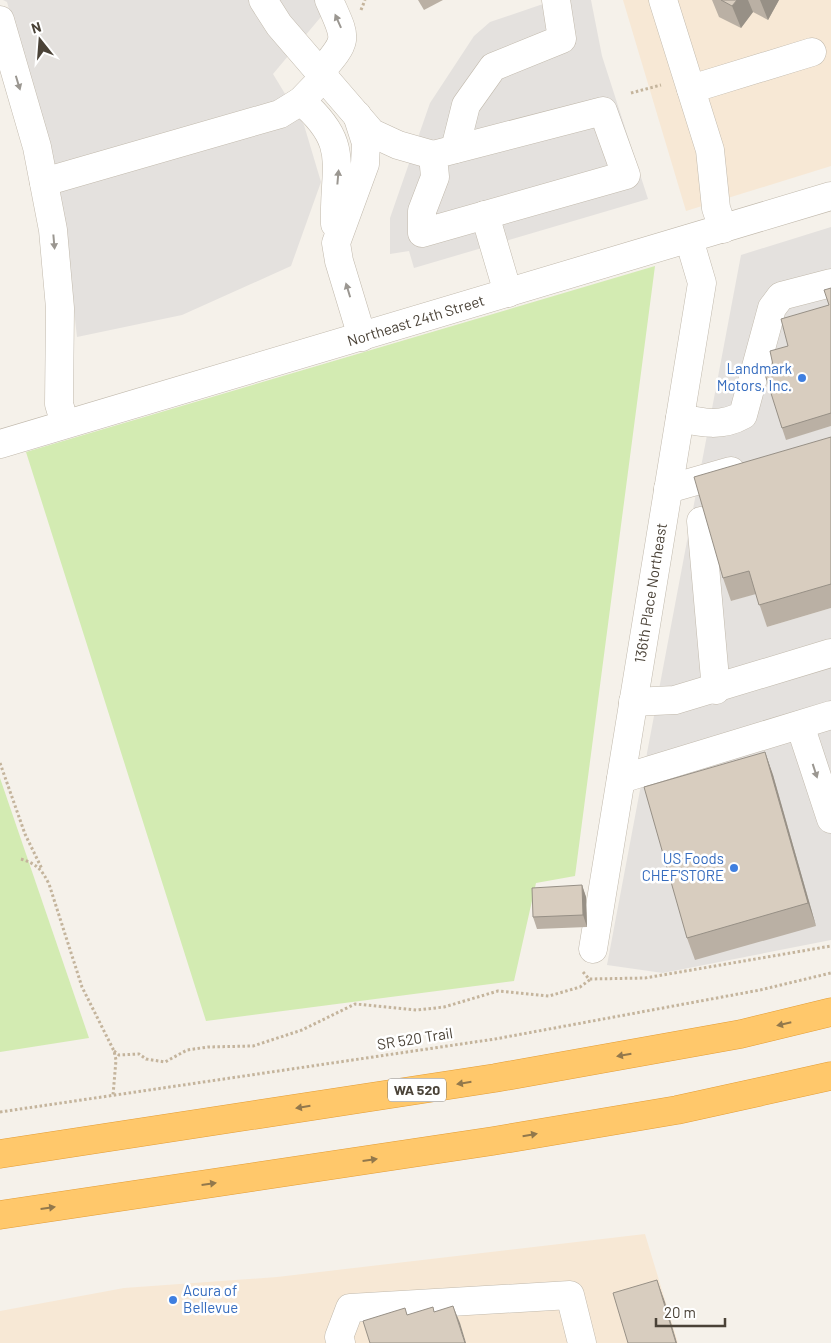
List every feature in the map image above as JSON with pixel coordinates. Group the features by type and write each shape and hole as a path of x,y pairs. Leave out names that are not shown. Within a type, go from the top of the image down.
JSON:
{"highway":[{"name":"WA 520","path":"0,1154 495,1078 741,1034 831,1012"},
{"path":"0,1215 493,1142 677,1110 831,1076"}],"street":[{"path":"263,0 279,25 323,73 372,133 398,145 444,152 603,111 626,175 422,233 422,211 444,152 466,105 493,68 562,39 556,0"},
{"path":"44,182 280,114 301,101 339,50 344,34 329,0"},
{"path":"663,0 710,150 716,208 723,229"},
{"path":"0,20 37,147 52,230 60,308 59,404 64,424"},
{"path":"691,88 812,52"},
{"path":"301,101 315,113 334,140 338,167 335,209 336,243 362,337"},
{"path":"336,243 365,164 366,142 357,114"},
{"path":"365,164 381,148 398,145"},
{"name":"Northeast 24th Street","path":"0,444 831,196"},
{"path":"485,215 508,293"},
{"name":"136th Place Northeast","path":"593,949 702,283 689,239"},
{"path":"680,418 709,424 731,422 743,415 772,308 781,296 831,283"},
{"path":"668,489 756,464"},
{"path":"701,521 716,690"},
{"path":"633,702 675,700 716,690 831,653"},
{"path":"621,779 831,715"},
{"path":"800,724 831,819"},
{"path":"333,1341 350,1308 570,1295 582,1343"}],"path":[{"path":"631,93 661,85"},
{"path":"0,763 25,834 57,905 82,987 114,1050 119,1056 139,1054 146,1059 165,1062 188,1050 261,1043 302,1030 355,1004 417,1010 444,1007 498,991 549,996 580,987 591,979"},
{"path":"21,859 33,863 42,869"},
{"path":"593,949 586,959 583,972 589,979 645,978 831,946"},
{"name":"SR 520 Trail","path":"0,1112 496,1039 760,990 831,972"},
{"path":"113,1096 116,1060 114,1050"}],"shaded area":[{"path":"3,0 320,0 325,12 273,74 304,125 321,182 291,266 182,315 77,337 60,187 7,2"},
{"path":"543,0 591,0 602,56 648,199 414,268 409,251 390,254 390,218 430,103 474,36 490,22 543,4"},
{"path":"623,0 831,0 831,166 686,211"},
{"path":"831,227 831,311 793,358 786,439 831,426 831,462 731,601 757,593 767,627 831,608 831,940 663,973 607,965 741,255"},
{"path":"645,1234 678,1343 0,1343 0,1311 124,1288 277,1277"}],"green space":[{"path":"655,266 575,876 536,883 514,981 206,1021 26,452"},
{"path":"0,778 89,1038 0,1052"}],"building":[{"path":"721,0 737,0 732,6"},
{"name":"Landmark Motors, Inc.","path":"831,288 831,413 782,428 763,368 773,365 770,351 788,346 781,319 829,305 824,290"},
{"path":"831,437 831,584 759,605 749,571 723,578 694,477"},
{"name":"US Foods CHEF'STORE","path":"765,752 808,903 687,938 644,787"},
{"path":"582,885 583,915 533,917 532,888"},
{"path":"657,1280 676,1343 628,1343 613,1293"},
{"path":"453,1306 465,1343 370,1343 363,1321 405,1308 407,1315 433,1307 434,1312"}],"place":[{"name":"Landmark Motors, Inc.","path":"802,378"},
{"name":"US Foods CHEF'STORE","path":"734,868"},
{"name":"Acura of Bellevue","path":"173,1300"}]}
